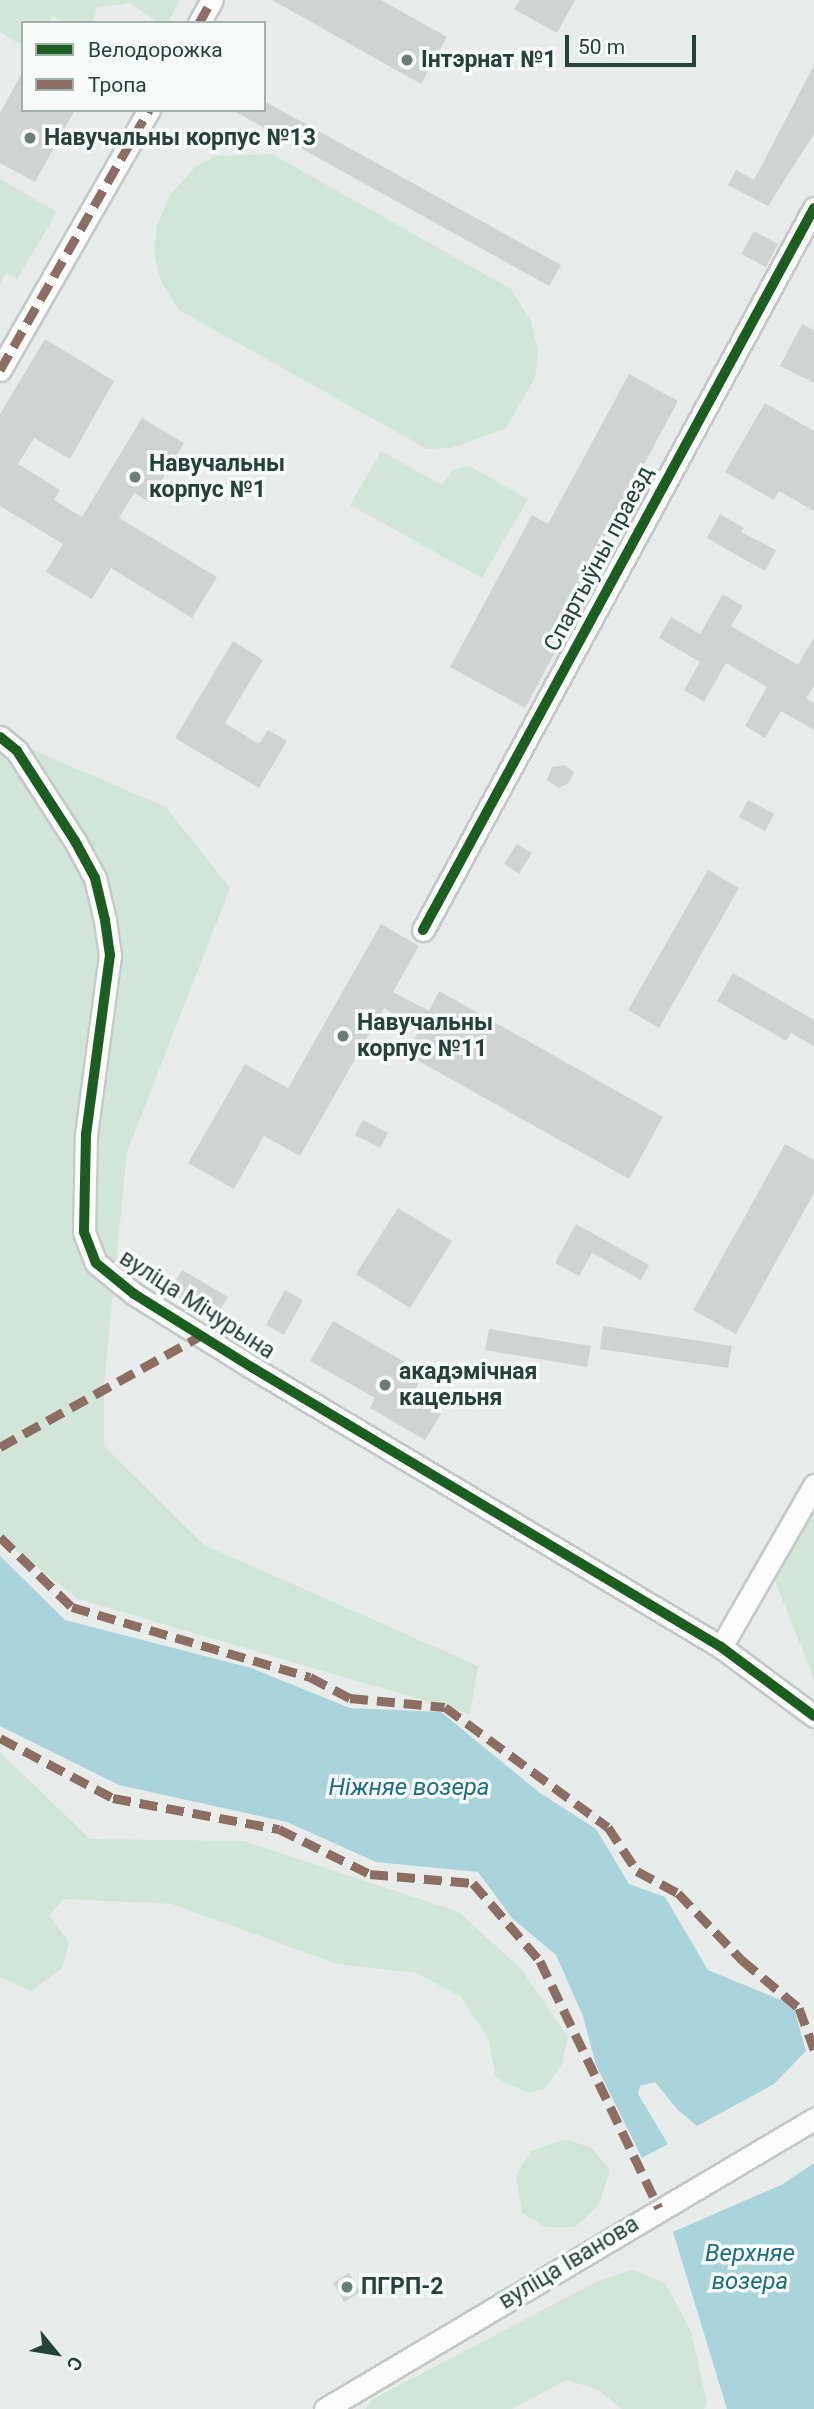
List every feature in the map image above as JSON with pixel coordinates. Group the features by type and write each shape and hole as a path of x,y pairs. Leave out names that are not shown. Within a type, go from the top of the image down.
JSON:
{"street":[{"path":"200,21 212,0"},
{"path":"0,370 148,112"},
{"name":"Спартыўны праезд","path":"423,930 814,208"},
{"name":"вуліца Мічурына","path":"0,737 17,751 75,841 94,878 105,920 110,955 86,1157 84,1233 96,1264 134,1294 253,1368 721,1647 814,1716"},
{"path":"721,1647 814,1485"},
{"name":"вуліца Іванова","path":"325,2409 814,2119"}],"green space":[{"path":"0,0 180,0 169,21 156,21 130,3 97,8 94,21 62,21 53,16 50,21 21,21 21,45 0,32"},
{"path":"272,154 511,289 531,322 538,350 535,378 506,428 452,448 427,449 179,310 161,282 154,253 157,225 170,195 195,167 216,156"},
{"path":"0,179 57,212 17,279 6,273 0,283"},
{"path":"381,451 442,485 453,470 469,466 528,499 482,578 350,505"},
{"path":"0,736 166,807 230,888 127,1152 104,1384 104,1446 204,1545 478,1666 470,1714 78,1599 0,1538"},
{"path":"814,1501 814,1679 775,1581"},
{"path":"0,1752 90,1839 244,1841 459,1912 522,1970 568,2037 562,2064 545,2089 528,2093 496,2078 488,2038 460,1996 416,1973 337,1964 172,1904 64,1899 49,1915 69,1942 62,1968 31,1991 0,1977"},
{"path":"565,2139 592,2148 610,2170 599,2205 575,2227 545,2227 522,2213 516,2175 531,2151"},
{"path":"633,2270 665,2283 691,2331 707,2403 704,2409 622,2409 597,2389 566,2380 512,2409 365,2409 373,2399 598,2281"}],"water":[{"name":"Ніжняе возера","path":"0,1556 65,1620 251,1668 350,1708 441,1712 540,1793 596,1829 629,1884 665,1897 708,1970 793,2005 806,2051 774,2084 697,2126 678,2110 655,2082 640,2086 638,2094 668,2144 642,2158 596,2065 583,2016 556,1955 512,1918 478,1872 376,1862 287,1822 119,1785 0,1726"},
{"name":"Верхняе возера","path":"814,2163 814,2409 727,2409 673,2232 783,2184"}],"building":[{"name":"Інтэрнат №1","path":"272,0 381,0 447,37 421,84"},
{"name":"Інтэрнат №1","path":"520,0 575,0 557,33 514,9"},
{"path":"814,65 814,134 768,206 728,185 736,170 754,180"},
{"name":"Навучальны корпус №13","path":"21,75 21,112 74,112 35,182 0,163 0,113"},
{"path":"266,102 561,265 549,286 236,112 266,112"},
{"path":"754,231 778,244 766,267 741,254"},
{"path":"802,324 814,330 814,383 780,366"},
{"name":"Навучальны корпус №1","path":"45,339 114,381 70,459 34,438 18,464 60,490 54,500 82,517 142,418 184,443 149,502 134,493 119,518 217,577 192,618 111,568 92,599 46,572 63,544 0,506 0,414"},
{"path":"629,374 678,401 550,639 559,645 525,708 450,667 532,515 548,524"},
{"path":"765,403 814,431 814,511 779,491 774,500 725,472"},
{"path":"720,514 744,528 741,532 776,550 765,571 707,538"},
{"path":"723,594 743,606 731,626 798,665 814,637 814,686 806,698 814,703 814,730 781,711 765,738 745,726 767,687 726,663 704,702 684,690 700,662 659,638 671,617 700,634"},
{"path":"233,641 263,660 225,723 259,744 268,730 287,741 259,788 175,738"},
{"path":"565,765 574,772 569,783 559,788 547,780 552,767"},
{"path":"748,800 774,814 765,831 739,817"},
{"path":"517,844 532,853 519,874 504,864"},
{"path":"708,870 739,888 659,1028 628,1010"},
{"path":"381,924 419,946 393,992 429,1011 439,991 663,1117 629,1179 406,1054 420,1029 384,1008 300,1156 264,1136 234,1189 188,1163 245,1064 288,1088"},
{"path":"733,973 814,1020 814,1046 791,1033 786,1041 717,1001"},
{"path":"363,1120 388,1133 380,1148 355,1135"},
{"path":"785,1144 814,1160 814,1193 736,1334 693,1310"},
{"path":"398,1208 452,1241 410,1308 356,1274"},
{"path":"576,1224 649,1265 641,1280 592,1253 579,1276 555,1263"},
{"path":"182,1270 228,1297 214,1319 168,1292"},
{"path":"285,1290 303,1300 284,1335 266,1325"},
{"name":"акадэмічная кацельня","path":"333,1321 424,1373 411,1397 441,1414 425,1440 370,1408 375,1398 310,1361"},
{"path":"603,1326 732,1346 728,1368 600,1349"},
{"path":"489,1329 591,1346 587,1367 485,1350"},
{"name":"ПГРП-2","path":"349,2273 360,2292 344,2302 333,2283"}],"marked path":[{"path":"200,21 212,0"},
{"path":"0,370 148,112"},
{"path":"0,1447 202,1335"},
{"path":"0,1537 72,1607 310,1677 350,1698 445,1707 608,1827 637,1871 678,1893 742,1960 799,2008 814,2049"},
{"path":"0,1738 113,1798 279,1829 370,1874 473,1883 540,1961 659,2208"}],"cycle path":[{"path":"423,930 814,208"},
{"path":"0,737 17,751 75,841 95,878 105,920 110,955 86,1134 84,1232 96,1263 134,1294 253,1368 721,1647 814,1716"}],"place":[{"name":"Інтэрнат №1","path":"407,60"},
{"name":"Навучальны корпус №13","path":"30,138"},
{"name":"Навучальны корпус №1","path":"135,477"},
{"name":"Навучальны корпус №11","path":"343,1036"},
{"name":"акадэмічная кацельня","path":"385,1385"},
{"name":"ПГРП-2","path":"347,2287"}]}
